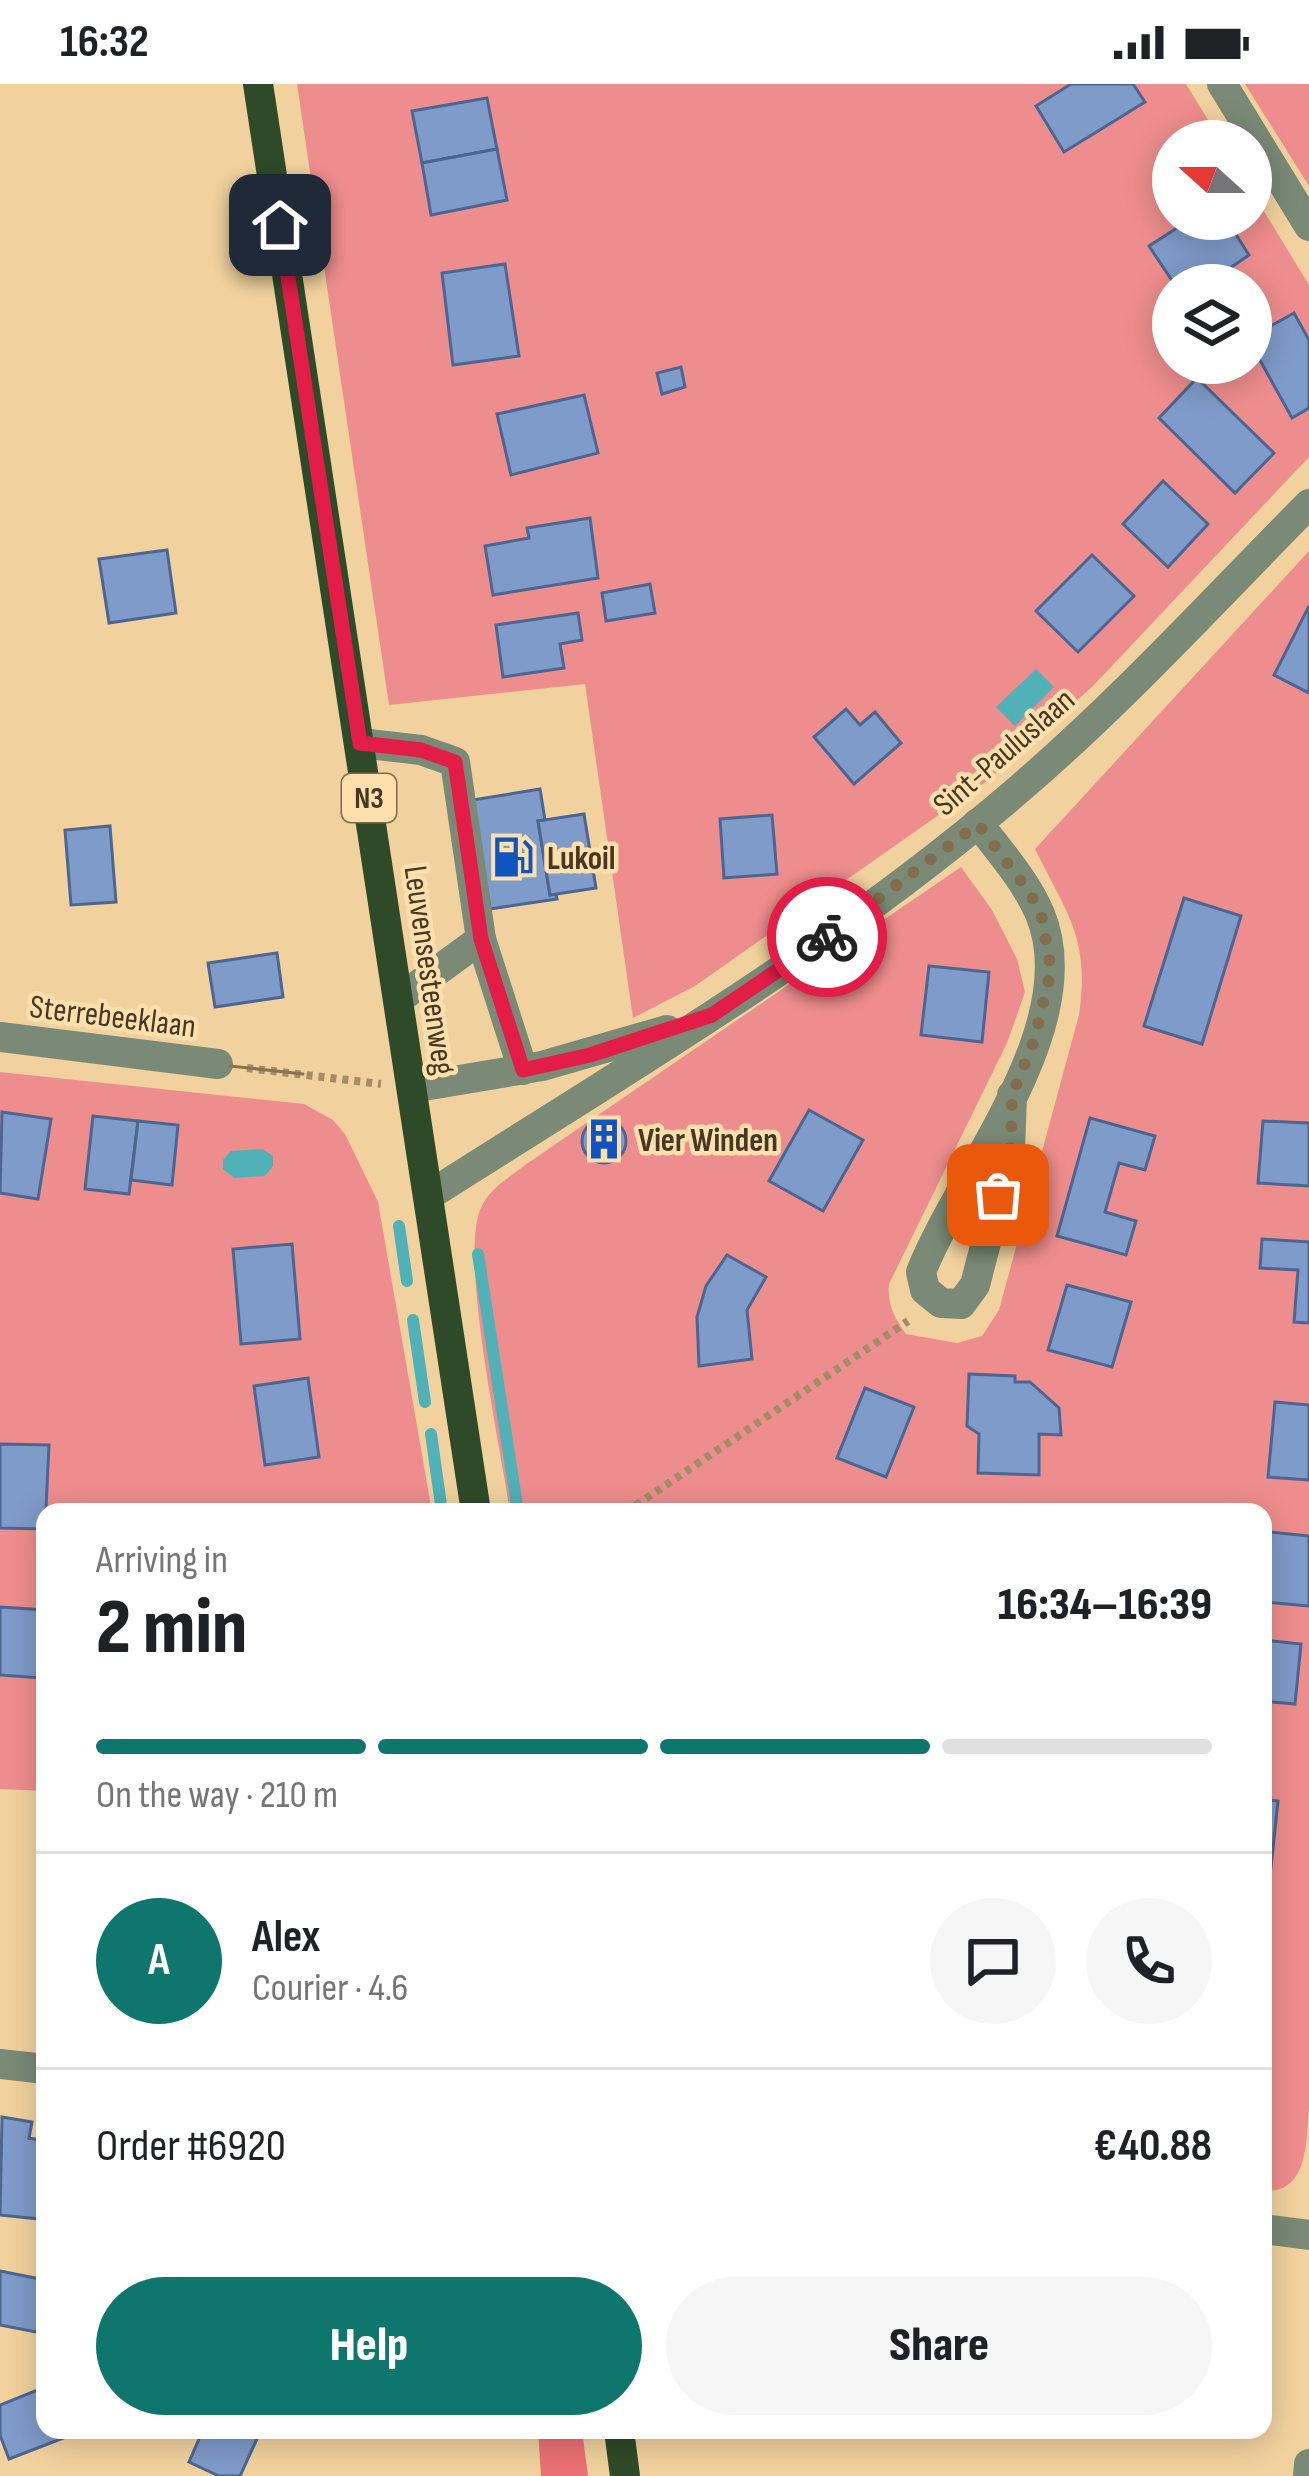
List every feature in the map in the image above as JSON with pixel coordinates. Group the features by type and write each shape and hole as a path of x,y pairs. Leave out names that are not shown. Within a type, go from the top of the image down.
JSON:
{"main road":[{"name":"Leuvensesteenweg","path":"258,84 475,1503"},
{"path":"620,2439 625,2476"}],"street":[{"path":"1222,84 1309,226"},
{"name":"Sint-Pauluslaan","path":"428,1196 851,921 978,824 1131,684 1309,504"},
{"path":"360,743 421,750 455,762 481,939 523,1070"},
{"path":"978,824 1030,893 1048,942 1051,970 1046,1003 1012,1095 921,1272 925,1290 938,1300 961,1304 975,1285 1010,1150 1012,1095"},
{"path":"399,999 481,939"},
{"name":"Sint-Pauluslaan","path":"412,1088 590,1055 712,1015"},
{"name":"Sterrebeeklaan","path":"0,1036 218,1064"},
{"path":"0,2064 36,2068"},
{"path":"1272,2230 1309,2235"},
{"path":"1308,2476 1309,2464"}],"path":[{"path":"218,1064 412,1088"},
{"path":"639,1503 938,1300"}],"shaded area":[{"path":"297,84 1186,84 1208,120 1152,120 1152,240 1272,240 1272,224 1309,285 1309,457 1093,686 990,779 695,986 633,1018 585,684 389,705"},
{"path":"1245,84 1309,84 1309,186 1272,120"},
{"path":"1309,551 1309,2107 1302,2163 1289,2184 1278,2190 1272,2190 1272,1503 508,1503 478,1312 475,1235 484,1203 525,1165 961,867 992,910 1017,959 1025,992 1007,1043 889,1291 892,1310 906,1334 957,1343 982,1336 999,1310 1079,1015 1082,989 1074,928 1035,849"},
{"path":"0,1072 304,1104 333,1120 345,1134 378,1202 430,1503 36,1503 36,1791 0,1789"},
{"path":"539,2439 583,2439 588,2476 541,2476"}],"water":[{"path":"1036,669 1054,687 1015,726 996,707"},
{"path":"263,1149 273,1156 273,1166 265,1176 234,1178 223,1169 223,1160 231,1151"}],"building":[{"path":"1071,84 1133,84 1145,102 1064,152 1036,106"},
{"path":"487,98 497,149 422,163 412,111"},
{"path":"497,149 507,200 431,215 422,163"},
{"path":"1158,240 1239,240 1249,255 1236,264 1161,264 1149,246"},
{"path":"505,264 519,356 453,365 442,273"},
{"path":"1294,313 1309,340 1309,408 1292,418 1272,382 1272,325"},
{"path":"681,367 685,387 662,394 657,373"},
{"path":"1191,384 1203,384 1274,453 1235,493 1159,418"},
{"path":"584,395 598,453 511,475 497,414"},
{"path":"1163,481 1208,524 1168,567 1123,524"},
{"path":"590,518 598,578 493,595 485,546 529,538 527,528"},
{"path":"167,550 176,613 109,623 99,559"},
{"path":"1092,555 1134,596 1078,652 1036,611"},
{"path":"650,584 655,613 606,621 602,593"},
{"path":"1309,606 1309,693 1274,675"},
{"path":"578,613 582,640 560,644 564,668 503,677 496,625"},
{"path":"846,709 860,725 875,712 901,743 854,784 814,737"},
{"name":"Lukoil","path":"540,789 545,820 538,821 550,895 556,894 557,899 490,909 473,800"},
{"path":"584,814 596,888 550,895 538,821"},
{"path":"772,815 777,874 724,878 720,819"},
{"path":"110,826 116,902 71,905 65,830"},
{"path":"1184,898 1241,916 1202,1044 1144,1026"},
{"path":"277,953 283,997 215,1007 208,963"},
{"path":"929,966 989,972 982,1042 921,1035"},
{"path":"809,1110 863,1140 823,1211 769,1181"},
{"path":"2,1112 51,1119 38,1199 0,1193"},
{"path":"93,1116 138,1121 129,1194 85,1189"},
{"path":"1090,1118 1155,1136 1145,1170 1119,1163 1105,1212 1136,1221 1126,1255 1057,1236"},
{"name":"Vier Winden","path":"604,1119 620,1125 626,1141 620,1157 604,1163 588,1157 582,1141 588,1125"},
{"path":"138,1121 178,1125 172,1185 131,1180"},
{"path":"1263,1121 1309,1123 1309,1186 1258,1183"},
{"path":"1262,1239 1309,1242 1309,1323 1294,1322 1298,1270 1260,1268"},
{"path":"292,1244 300,1339 241,1344 233,1249"},
{"path":"727,1255 766,1277 747,1310 752,1359 699,1366 697,1317 706,1286"},
{"path":"1067,1285 1131,1302 1112,1367 1048,1350"},
{"path":"969,1374 1015,1376 1015,1382 1030,1382 1059,1408 1061,1435 1039,1434 1039,1475 978,1473 979,1434 967,1426"},
{"path":"308,1378 319,1457 265,1465 254,1386"},
{"path":"865,1388 914,1407 886,1477 837,1458"},
{"path":"1275,1402 1309,1405 1309,1480 1268,1477"},
{"path":"0,1444 49,1445 46,1503 36,1503 36,1529 0,1528"},
{"path":"1272,1532 1309,1536 1309,1606 1272,1603"},
{"path":"0,1607 36,1609 36,1678 0,1675"},
{"path":"1272,1641 1301,1644 1295,1704 1272,1702"},
{"path":"1272,1800 1278,1801 1272,1858"},
{"path":"2,2117 32,2122 29,2138 36,2139 36,2219 0,2215"},
{"path":"0,2271 36,2278 36,2332 0,2325"},
{"path":"36,2391 36,2439 61,2439 9,2459 0,2435 0,2405"},
{"path":"199,2439 257,2439 240,2476 219,2476 189,2462"}],"waterway":[{"path":"399,1226 407,1281"},
{"path":"478,1254 517,1503"},
{"path":"413,1320 425,1402"},
{"path":"431,1434 441,1503"}],"tram line":[{"path":"230,1066 303,1074"}],"way so far":[{"path":"827,937 978,824 1030,893 1042,918 1051,970 1046,1003 1012,1095 1011,1142 998,1195"}],"place":[{"name":"Lukoil","path":"513,857"},
{"name":"Vier Winden","path":"604,1139"}],"route":[{"path":"280,225 360,743 421,750 455,762 481,939 523,1070 590,1055 712,1015 827,937"}]}
